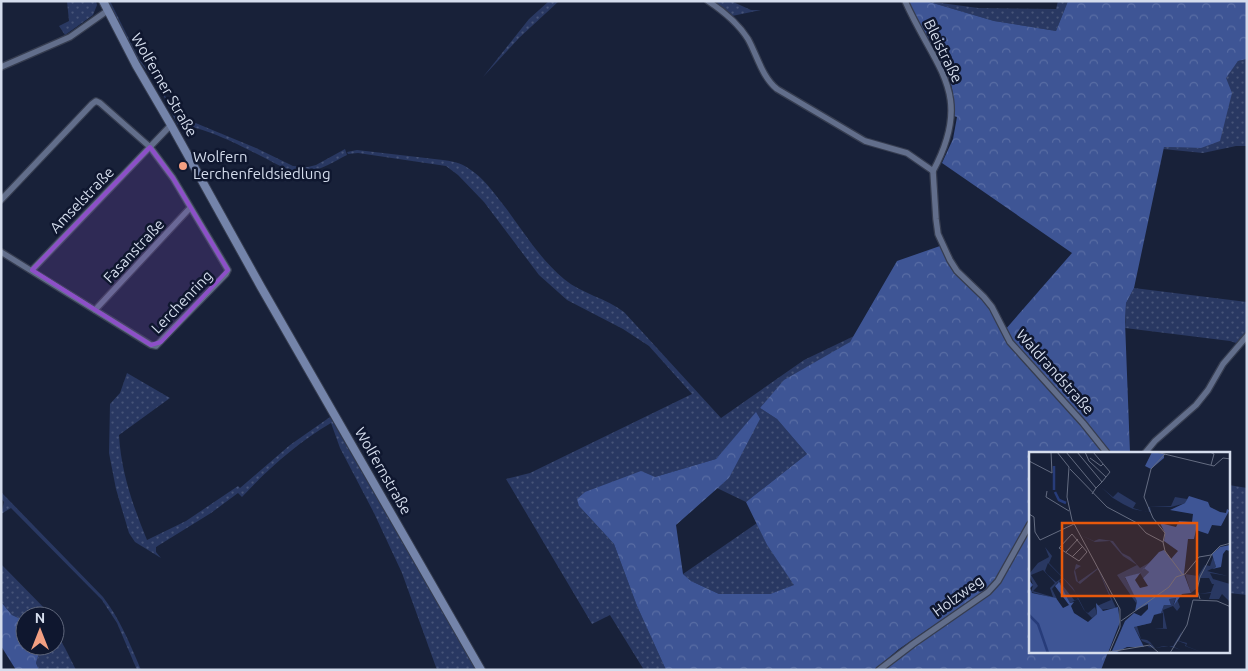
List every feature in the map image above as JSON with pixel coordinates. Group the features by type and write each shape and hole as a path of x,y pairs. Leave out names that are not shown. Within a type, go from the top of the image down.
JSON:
{"main road":[{"name":"Wolferner Straße","path":"103,1 136,65 172,125 261,286"},
{"name":"Wolfernstraße","path":"261,286 482,670"}],"street":[{"path":"708,1 732,19 747,37 769,80 777,89 865,141 907,153 933,171"},
{"name":"Bleistraße","path":"905,1 949,86 952,118 950,132 933,171"},
{"path":"1,66 70,37 107,11"},
{"name":"Lerchenring","path":"1,200 96,101 150,147 173,178 228,270 156,346 151,345 1,252"},
{"path":"150,147 172,125"},
{"name":"Amselstraße","path":"32,270 150,147"},
{"name":"Waldrandstraße","path":"933,171 938,234 950,260 957,271 992,307 1010,342 1084,423 1106,452"},
{"name":"Fasanstraße","path":"95,310 190,208"},
{"path":"1148,452 1156,441 1196,405 1224,364 1247,336"},
{"name":"Holzweg","path":"880,670 913,644 988,592 998,581 1029,526"}],"highlighted area":[{"path":"150,147 173,178 228,270 161,342 151,345 32,270"}],"shaded area":[{"path":"67,1 96,1 97,5 93,15 65,35 59,26 69,21"},
{"path":"107,1 110,1 139,59 162,89 172,111 181,117 256,148 293,166 308,167 316,165 345,149 347,155 313,171 295,171 221,137 199,129 178,125 159,86 136,57"},
{"path":"549,1 559,1 519,38 483,77 529,19"},
{"path":"712,1 731,1 751,10 761,10 732,16"},
{"path":"926,1 978,8 1056,9 1058,1 1068,1 1056,31 994,21"},
{"path":"1247,59 1247,146 1236,146 1203,153 1163,149 1164,147 1201,148 1225,78 1238,61"},
{"path":"357,150 450,161 474,172 493,191 532,244 555,271 571,284 624,312 721,418 804,360 854,336 850,342 760,408 777,419 807,454 746,502 717,488 729,478 756,413 716,459 655,477 579,506 614,544 637,606 666,670 644,670 610,615 592,624 506,479 530,473 692,394 649,346 623,329 567,300 539,275 484,202 458,175 446,166 358,153 348,154 347,152"},
{"path":"1134,288 1247,302 1247,333 1236,343 1125,328 1126,303"},
{"path":"127,373 170,398 119,435 128,489 147,540 186,521 238,486 240,488 290,445 330,417 476,670 437,670 402,573 374,513 340,448 331,423 306,439 284,457 242,497 238,493 211,513 156,547 156,552 161,558 135,542 129,533 116,489 109,453 110,404 120,393"},
{"path":"1230,485 1247,488 1247,595 1230,593"},
{"path":"1,492 103,597 120,623 141,670 137,670 117,623 102,600 11,508 1,514 4,502 1,498"},
{"path":"757,523 767,545 795,585 770,594 719,594 691,581 683,574"},
{"path":"1,564 42,606 15,606 15,616 1,602"},
{"path":"65,648 76,670 39,670 36,663 38,656 65,656"}],"green space":[{"path":"908,1 926,1 994,21 1056,31 1068,1 1247,1 1247,59 1238,61 1226,78 1232,93 1220,141 1201,148 1164,147 1134,288 1126,303 1125,322 1130,452 1109,452 1088,424 1005,330 1072,253 942,163 953,139 957,117 954,116 950,81"},
{"path":"940,246 948,261 990,308 1004,338 1087,430 1104,452 1029,452 1029,521 996,581 899,649 874,670 666,670 637,606 614,544 579,506 577,499 585,492 641,471 655,477 716,459 756,412 760,419 729,478 676,525 683,574 691,581 719,594 770,594 794,585 767,545 746,502 807,454 777,419 760,408 784,380 850,342 897,261"},
{"path":"1029,533 1029,654 1107,654 1101,670 884,670 915,645 998,586"},
{"path":"1,602 15,616 15,656 38,656 36,663 39,670 16,670 1,646"}],"place":[{"name":"Wolfern Lerchenfeldsiedlung","path":"183,166"}]}
